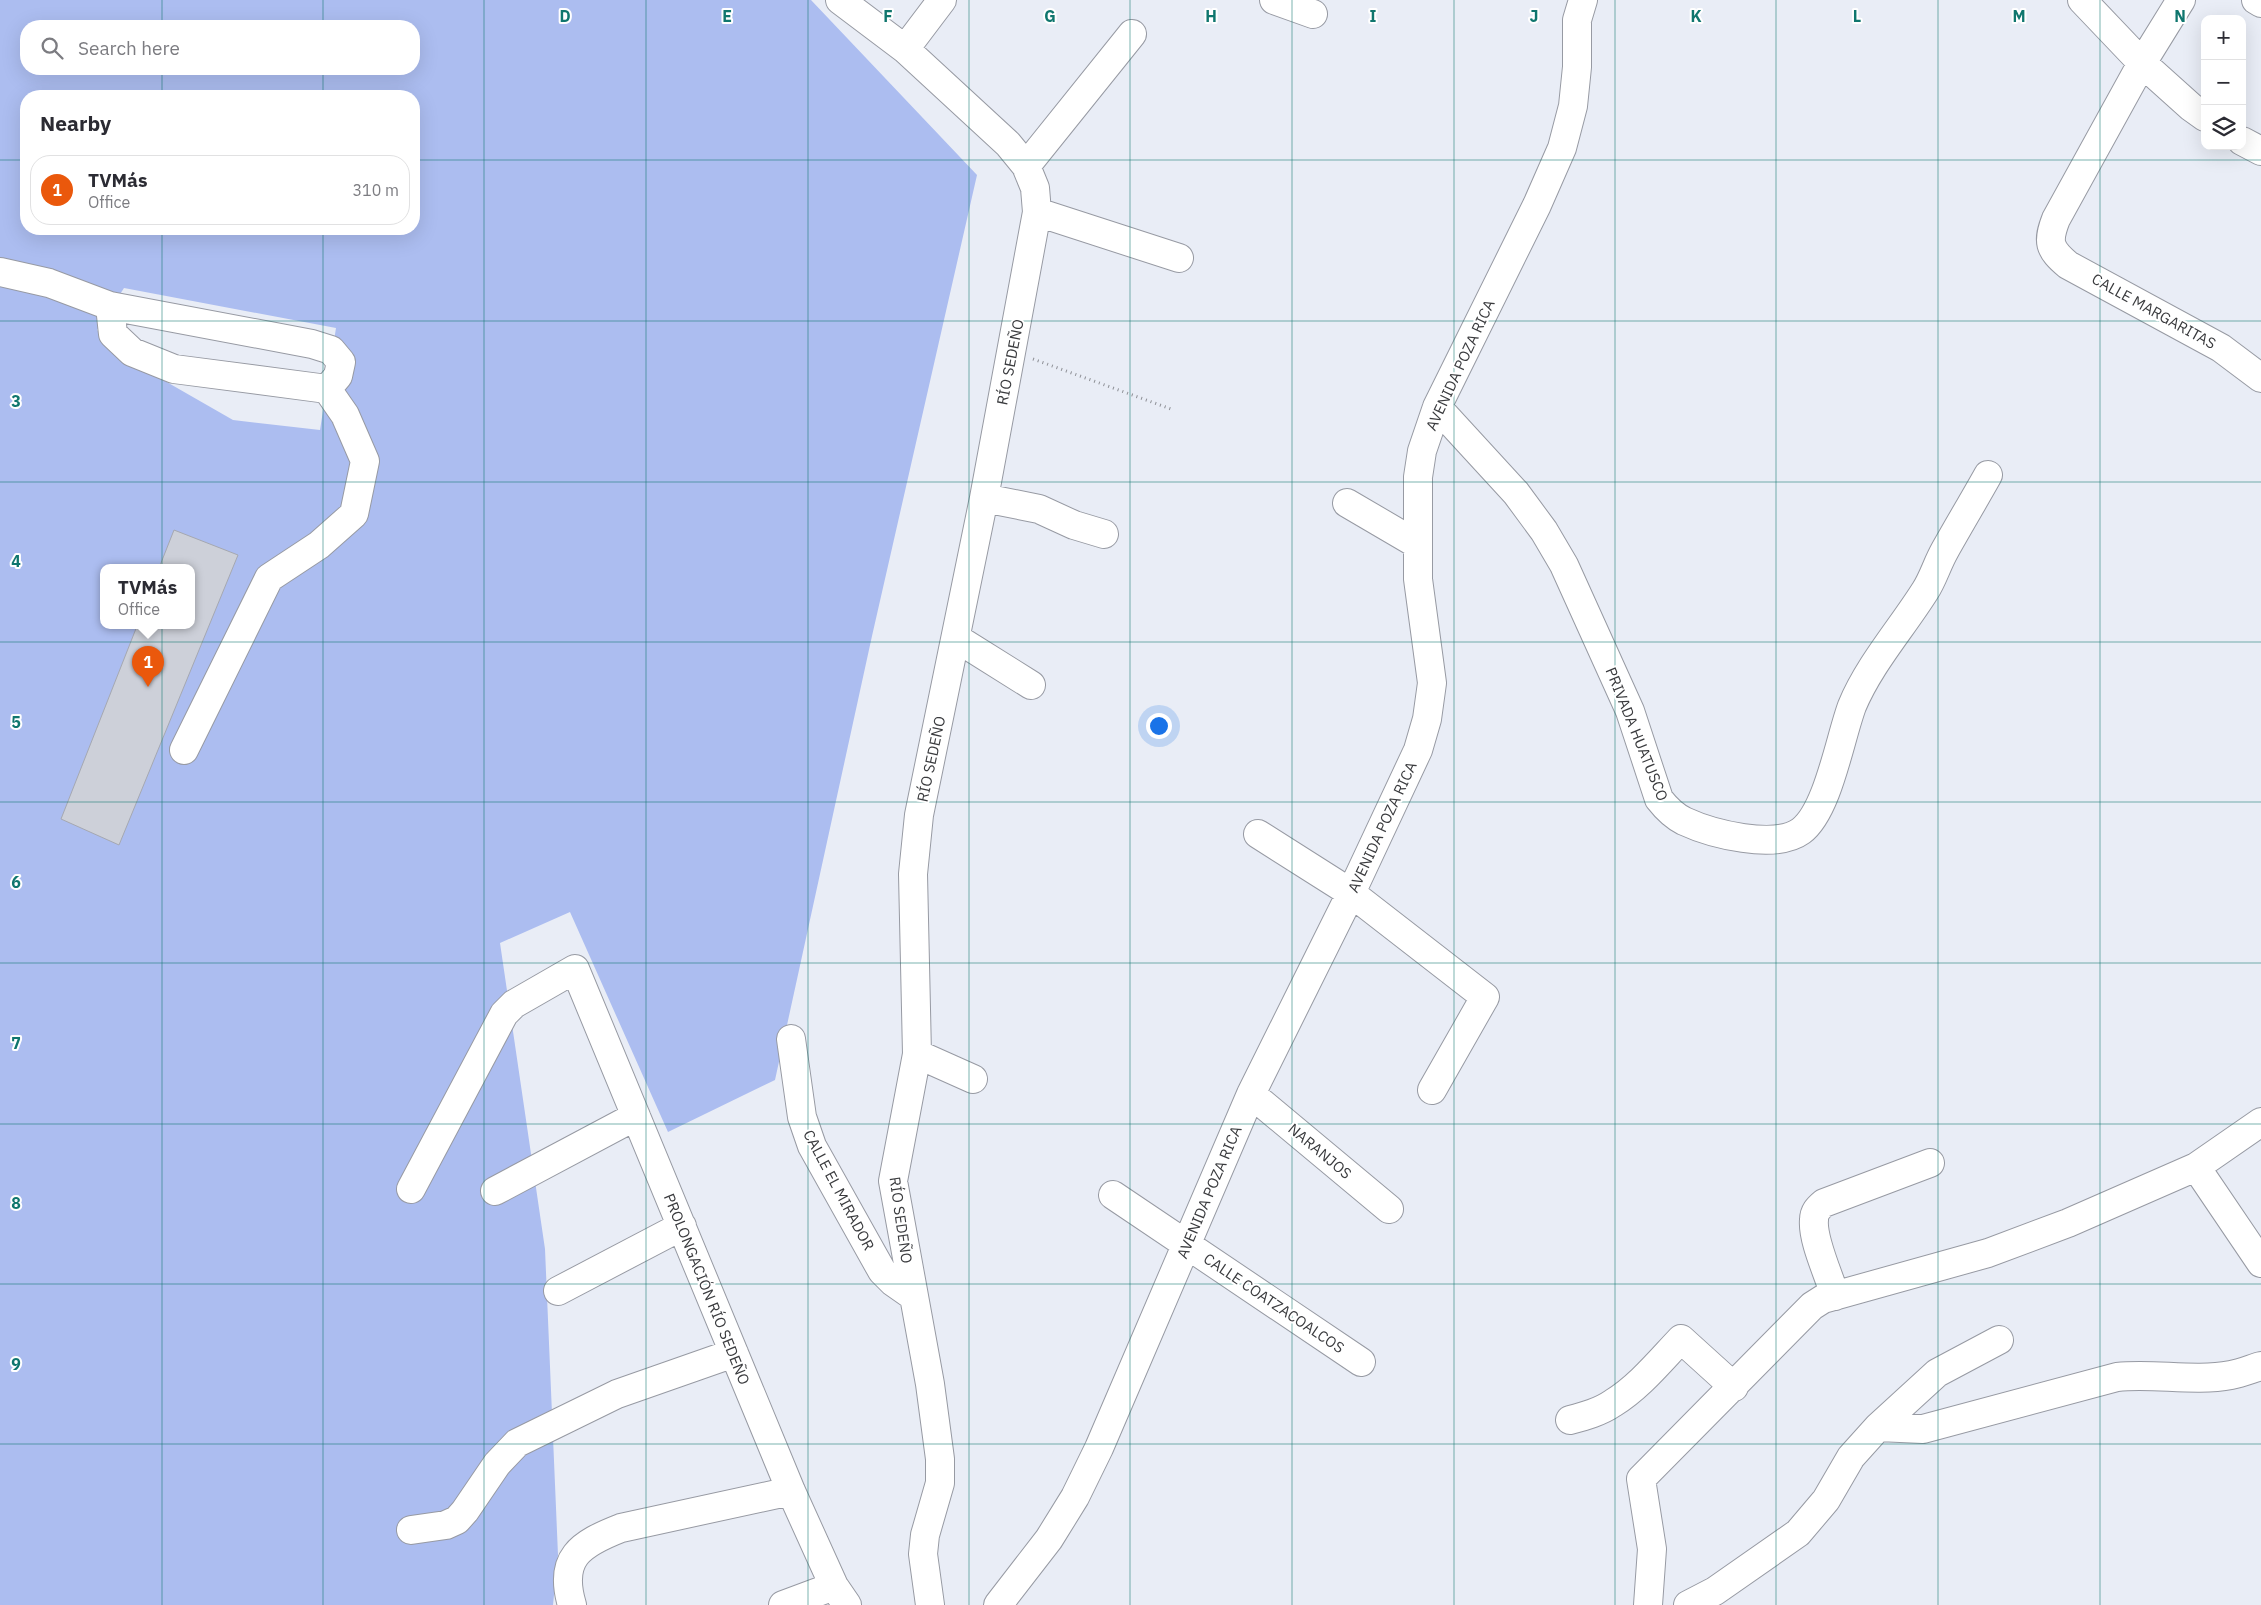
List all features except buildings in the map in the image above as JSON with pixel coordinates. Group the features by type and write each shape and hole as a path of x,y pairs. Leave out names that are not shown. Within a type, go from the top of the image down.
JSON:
{"street":[{"name":"RÍO SEDEÑO","path":"840,0 904,49 1008,144 1026,166 1035,188 1037,212 984,498 919,815 915,846 913,874 917,1054 892,1181 930,1384 940,1459 940,1483 925,1535 923,1554 930,1605"},
{"path":"904,49 942,0"},
{"path":"1274,0 1312,14"},
{"name":"AVENIDA POZA RICA","path":"998,1605 1049,1539 1075,1497 1099,1448 1251,1094 1352,893 1418,750 1427,719 1432,683 1418,579 1417,544 1418,476 1426,436 1437,407 1537,205 1562,148 1573,106 1577,68 1577,20 1582,0"},
{"path":"2142,63 2181,0"},
{"path":"2256,0 2261,3"},
{"path":"2086,2 2142,63 2201,114"},
{"path":"1026,166 1132,34"},
{"name":"CALLE MARGARITAS","path":"2142,63 2056,219 2051,232 2050,243 2056,254 2068,264 2221,348 2261,378"},
{"path":"2246,143 2261,152"},
{"path":"1037,212 1179,258"},
{"path":"0,272 50,283 110,306 312,344 331,350 341,362 338,376 327,389"},
{"path":"110,306 114,334 132,352 174,370 327,389 345,414 365,461 354,514 319,545 269,578 184,750"},
{"name":"PRIVADA HUATUSCO","path":"1437,407 1516,493 1544,531 1564,565 1630,711 1659,799 1668,811 1684,821 1720,834 1754,839 1783,839 1801,831 1814,817 1822,800 1852,706 1863,684 1927,589 1944,552 1988,475"},
{"path":"984,498 1039,510 1074,525 1104,534"},
{"path":"1347,502 1417,544"},
{"path":"956,638 1031,685"},
{"path":"1258,834 1352,893 1485,997 1432,1090"},
{"name":"PROLONGACIÓN RÍO SEDEÑO","path":"411,1189 504,1014 514,1004 575,969 791,1491 840,1596"},
{"name":"CALLE EL MIRADOR","path":"791,1039 802,1117 812,1146 882,1271 893,1282 913,1296"},
{"path":"917,1054 972,1079"},
{"name":"NARANJOS","path":"1251,1094 1389,1209"},
{"path":"496,1191 636,1116"},
{"path":"1648,1605 1652,1549 1641,1479 1812,1306 1823,1299 1988,1252 2068,1223 2196,1167 2261,1122"},
{"path":"1835,1296 1814,1233 1816,1210 1824,1204 1930,1163"},
{"path":"2196,1167 2261,1263"},
{"name":"CALLE COATZACOALCOS","path":"1113,1194 1362,1362"},
{"path":"558,1291 682,1226"},
{"path":"1570,1420 1594,1413 1613,1403 1632,1389 1681,1339 1734,1387"},
{"path":"1688,1605 1715,1591 1798,1533 1826,1500 1850,1457 1878,1427 1937,1373 1999,1340"},
{"path":"411,1530 446,1525 457,1520 497,1464 517,1443 617,1394 734,1353"},
{"path":"1878,1427 1923,1429 2117,1377 2140,1375 2205,1377 2231,1375 2261,1366"},
{"path":"572,1605 567,1588 567,1574 577,1554 595,1538 621,1528 791,1491"},
{"path":"783,1605 840,1596"}],"path":[{"path":"1012,351 1171,410"}],"shaded area":[{"path":"0,0 811,0 977,175 872,636 775,1080 668,1132 570,912 500,943 545,1249 558,1555 553,1605 0,1605","holes":["124,288 336,328 320,430 233,420 144,369 97,330"]}],"place":[{"name":"TVMás","path":"148,687"}]}
